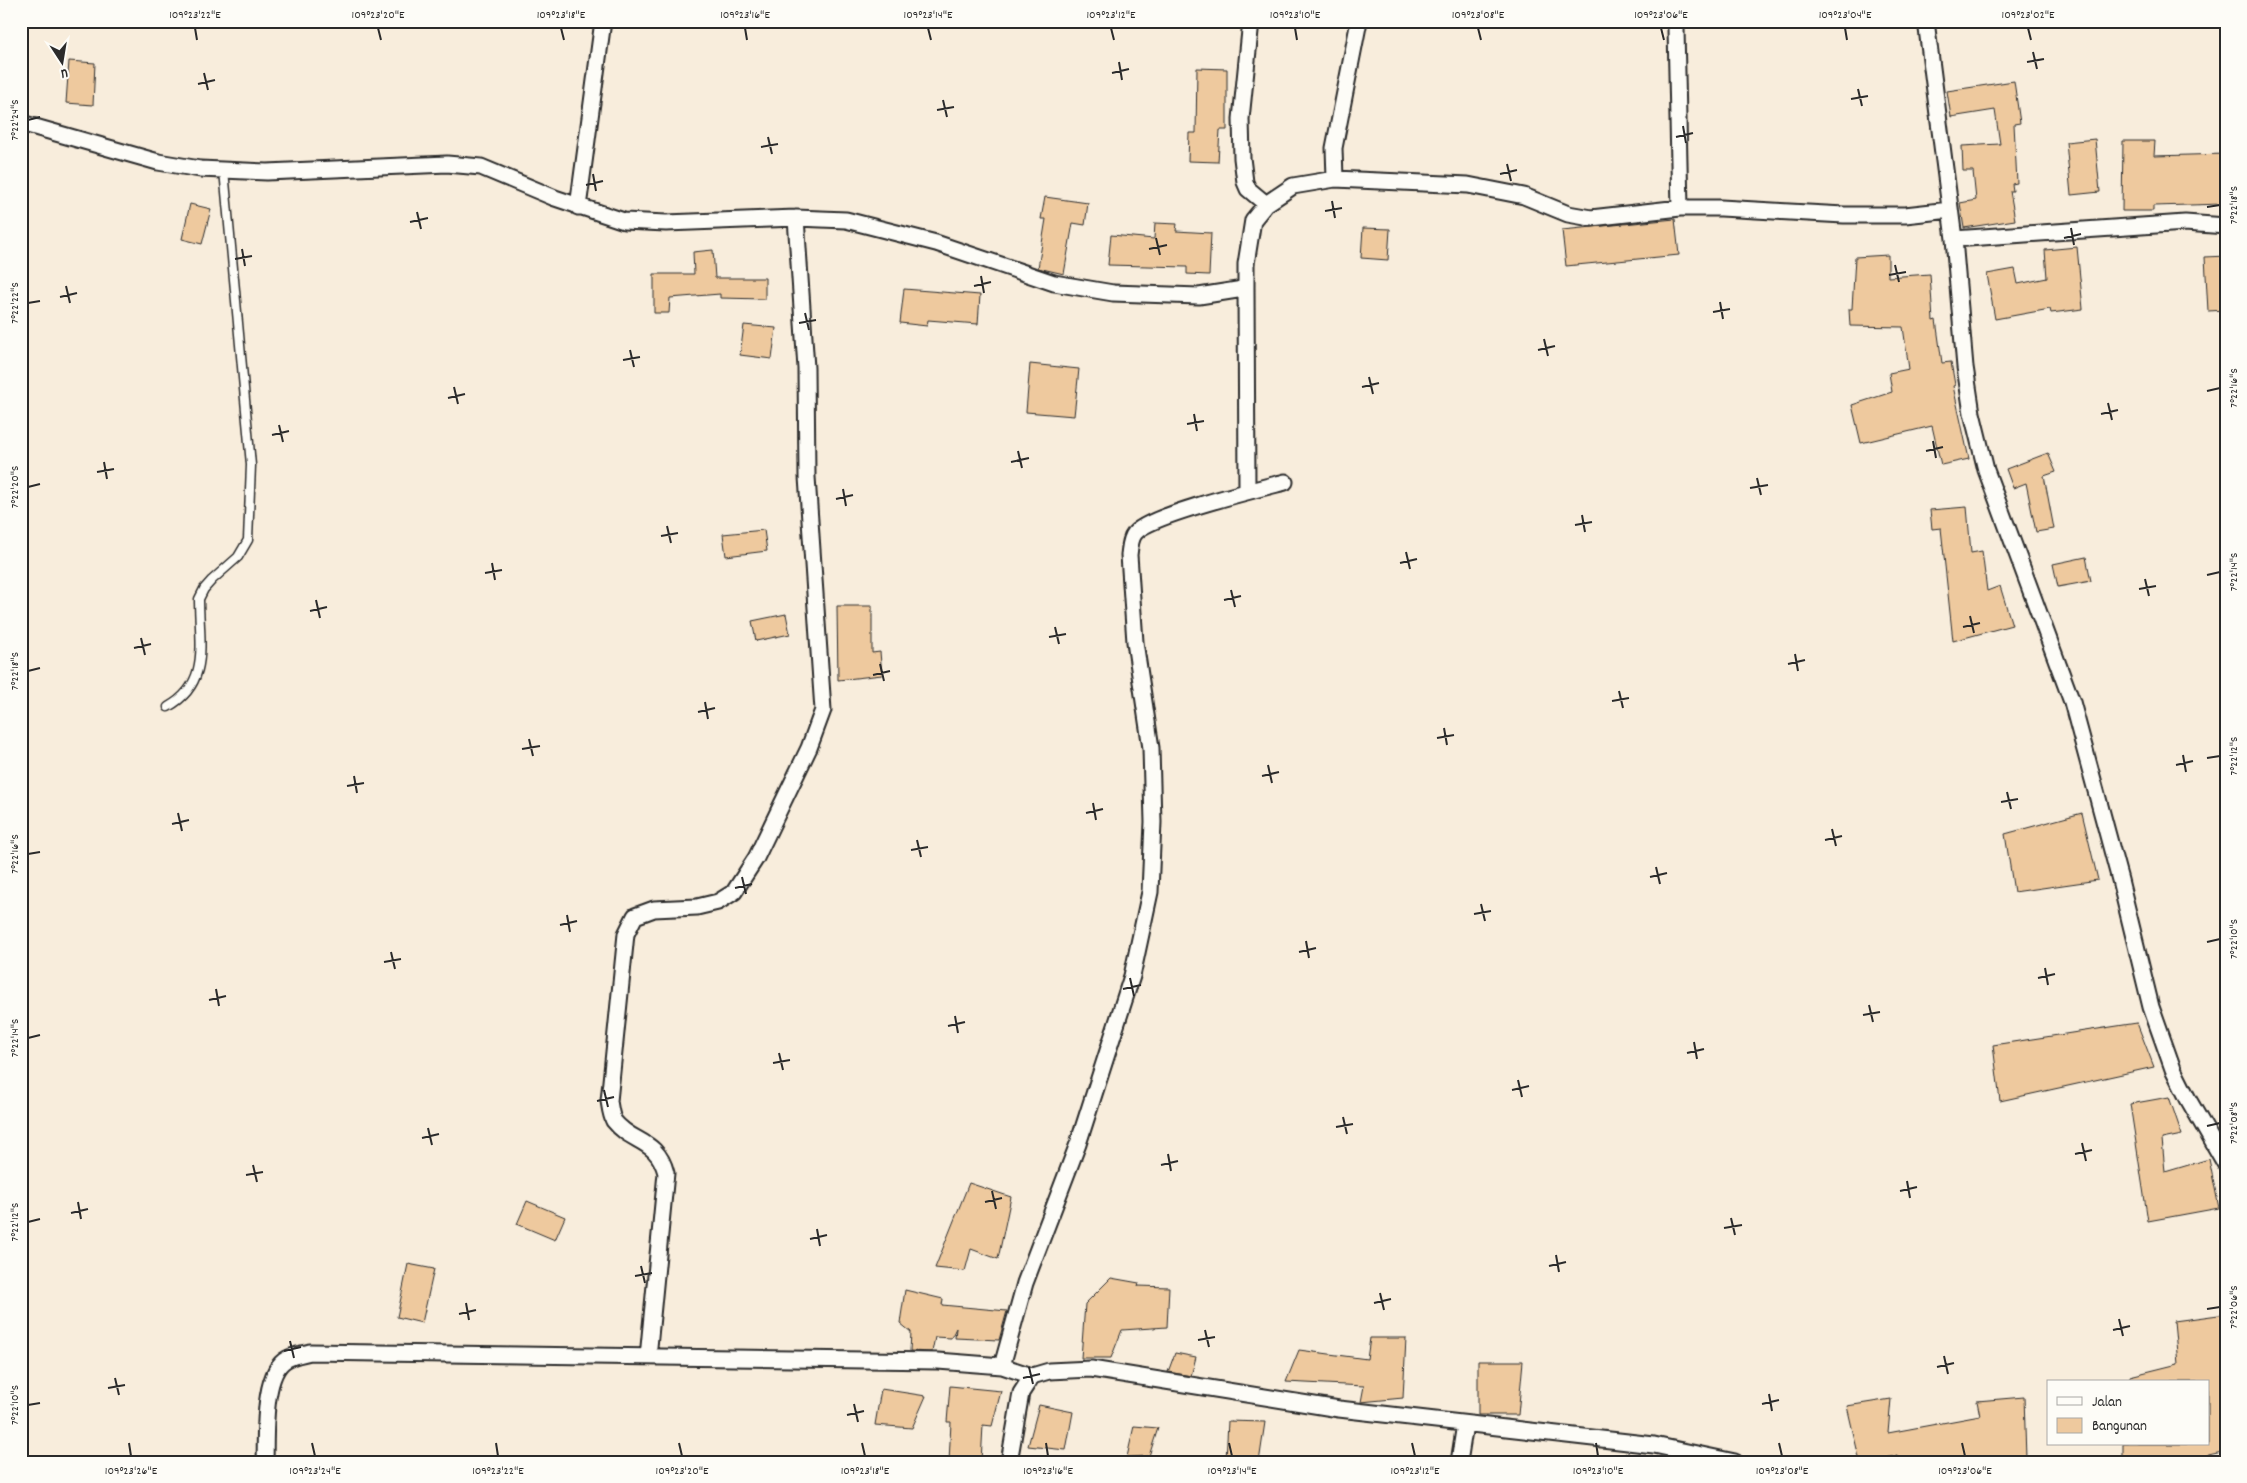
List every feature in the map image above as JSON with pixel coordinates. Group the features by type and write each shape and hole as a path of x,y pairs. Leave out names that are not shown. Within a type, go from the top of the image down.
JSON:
{"street":[{"path":"578,207 603,21"},
{"path":"1252,21 1241,119 1244,176 1248,189 1260,200"},
{"path":"1334,173 1334,148 1359,21"},
{"path":"1678,21 1676,29 1680,208"},
{"path":"1926,21 1954,239 1965,367 1972,413 1986,470 2072,702 2120,880 2151,1008 2180,1084 2226,1165"},
{"path":"21,123 158,162 224,170 267,172 447,164 481,167 578,207 633,221 666,223 796,218 846,220 936,244 1054,283 1113,293 1199,296 1246,287"},
{"path":"1247,492 1246,264 1253,220 1260,200 1293,186 1334,173 1381,179 1468,184 1524,196 1568,214 1591,218 1680,208 1721,208 1844,215 1905,215 1950,210"},
{"path":"648,1357 666,1173 663,1160 653,1149 626,1132 613,1120 609,1101 626,934 635,916 654,909 697,907 718,902 734,892 756,858 809,748 823,710 808,486 806,368 796,218"},
{"path":"1954,239 2185,223 2226,226"},
{"path":"1002,1366 1025,1283 1078,1144 1132,976 1150,892 1153,822 1151,748 1135,642 1129,555 1130,541 1135,532 1146,525 1222,498 1285,482"},
{"path":"265,1462 266,1411 275,1372 286,1359 310,1352 929,1361 1002,1366 1032,1376 1049,1371 1091,1369 1339,1410 1654,1445 1735,1462"},
{"path":"1009,1462 1021,1393 1032,1376"},
{"path":"1459,1462 1465,1424"}],"lane":[{"path":"168,707 181,700 192,688 197,676 199,599 208,584 238,557 248,540 251,466 224,170"}],"building":[{"path":"69,61 95,63 93,105 66,103"},
{"path":"1197,68 1227,69 1227,130 1220,130 1218,162 1188,161 1189,133 1196,133"},
{"path":"2014,81 2020,123 2014,124 2017,183 2012,184 2013,191 2010,191 2015,220 1964,228 1960,203 1976,200 1973,171 1963,171 1962,146 2000,144 1995,110 1951,117 1947,91"},
{"path":"2095,139 2100,192 2071,195 2066,142"},
{"path":"2123,141 2155,141 2154,156 2226,154 2226,204 2153,206 2153,211 2122,211"},
{"path":"1045,197 1088,203 1085,225 1073,223 1064,274 1038,268 1046,219 1041,219"},
{"path":"190,204 211,209 202,244 182,239"},
{"path":"1675,219 1679,255 1566,266 1562,230"},
{"path":"1155,223 1177,224 1176,231 1211,233 1209,275 1187,274 1187,267 1108,265 1111,235 1154,239"},
{"path":"1363,228 1390,229 1388,260 1361,258"},
{"path":"2077,247 2083,309 2051,313 2050,309 1995,319 1987,274 2015,269 2018,284 2047,278 2045,250"},
{"path":"713,250 715,278 765,278 765,299 720,298 720,294 670,298 669,313 654,313 654,274 694,274 693,252"},
{"path":"1888,255 1888,277 1930,274 1933,321 1936,320 1942,363 1951,362 1955,385 1953,386 1969,459 1941,465 1932,426 1861,443 1852,405 1892,392 1889,373 1909,369 1903,327 1850,326 1849,309 1852,309 1855,257"},
{"path":"2226,256 2226,310 2208,311 2205,257"},
{"path":"904,289 980,295 978,324 928,320 927,326 900,323"},
{"path":"744,325 776,328 772,359 740,355"},
{"path":"1030,364 1079,369 1074,416 1026,412"},
{"path":"2048,453 2056,472 2044,476 2054,529 2036,532 2026,483 2013,488 2006,469"},
{"path":"1967,507 1971,553 1982,551 1987,591 2000,586 2012,625 1953,641 1941,528 1932,529 1930,510"},
{"path":"764,530 767,551 726,556 723,534"},
{"path":"2086,557 2091,581 2058,587 2053,564"},
{"path":"837,606 872,606 872,653 880,652 882,675 838,680"},
{"path":"786,614 790,634 756,641 752,621"},
{"path":"2082,813 2098,880 2014,892 2005,834"},
{"path":"2137,1023 2154,1067 2000,1101 1993,1045"},
{"path":"2169,1097 2182,1135 2162,1139 2165,1172 2209,1159 2219,1208 2148,1221 2130,1104"},
{"path":"969,1183 1011,1197 998,1259 971,1249 965,1271 935,1268"},
{"path":"527,1201 565,1217 555,1240 517,1224"},
{"path":"408,1264 434,1269 422,1323 397,1317"},
{"path":"1111,1278 1139,1283 1138,1286 1169,1287 1167,1327 1122,1330 1111,1358 1081,1358 1085,1304"},
{"path":"905,1290 943,1299 942,1305 1007,1311 999,1340 955,1338 956,1328 951,1338 935,1337 932,1352 910,1351 911,1332 900,1323"},
{"path":"2226,1314 2226,1451 2179,1462 2123,1462 2123,1446 2210,1446 2210,1380 2130,1380 2130,1376 2178,1364 2174,1321"},
{"path":"1370,1338 1406,1338 1403,1398 1361,1402 1364,1386 1286,1382 1299,1350 1367,1359"},
{"path":"1175,1353 1196,1357 1191,1376 1168,1372"},
{"path":"1478,1361 1523,1361 1518,1415 1478,1415"},
{"path":"950,1386 1001,1391 992,1426 983,1425 981,1462 949,1462 951,1422 947,1422"},
{"path":"881,1389 926,1396 912,1428 875,1425"},
{"path":"2024,1397 2026,1458 1967,1459 1968,1462 1899,1462 1897,1455 1872,1462 1860,1462 1847,1406 1891,1399 1888,1433 1980,1416 1977,1401"},
{"path":"1039,1405 1073,1412 1066,1450 1028,1446"},
{"path":"1228,1421 1265,1422 1259,1462 1226,1460"},
{"path":"1134,1426 1158,1428 1149,1456 1127,1457"}]}
